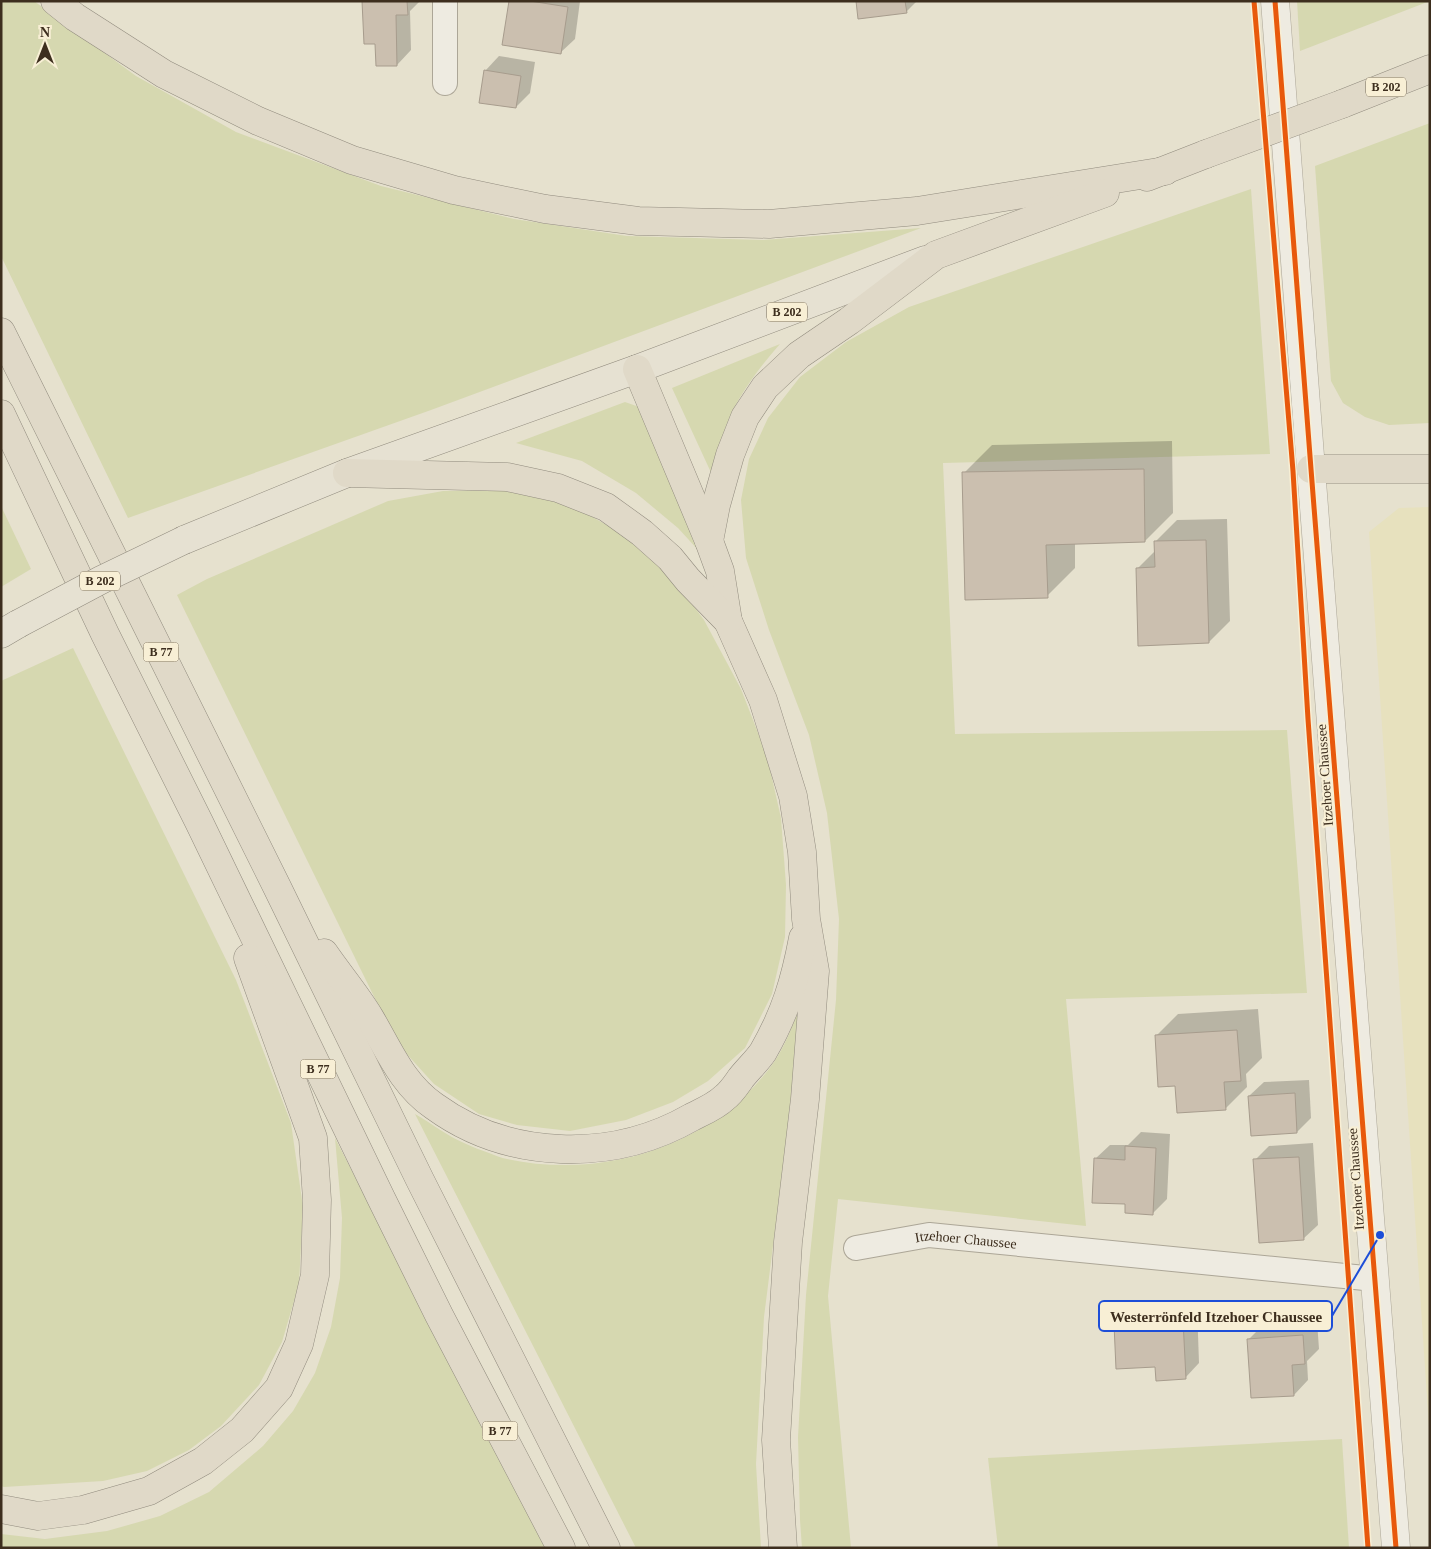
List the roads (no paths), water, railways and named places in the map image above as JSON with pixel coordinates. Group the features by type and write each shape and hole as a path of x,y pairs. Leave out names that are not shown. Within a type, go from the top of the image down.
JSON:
{"highway":[{"path":"55,1 75,17 164,74 258,121 352,160 454,190 545,209 638,221 769,224 917,212 1165,171"},
{"name":"B 202","path":"936,256 1342,104 1430,69"},
{"path":"709,540 730,455 745,417 766,387 799,354 849,321 936,256"},
{"name":"B 77","path":"1,332 420,1180 606,1548"},
{"path":"637,369 709,540 720,572 728,621 763,700 793,796 802,852 806,919 815,971 805,1099 788,1242 776,1440 783,1548"},
{"name":"B 77","path":"1,414 105,634 199,822 381,1198 560,1548"},
{"path":"1311,469 1430,469"},
{"path":"347,474 507,477 558,488 606,507 642,533 670,558 688,580 728,621"},
{"path":"1,1509 38,1516 83,1510 149,1491 203,1461 242,1430 279,1388 299,1344 315,1275 317,1200 312,1138 199,822"},
{"path":"277,888 369,1017 395,1065 413,1089 432,1105 459,1123 490,1136 543,1148 590,1149 641,1140 682,1123 724,1099 762,1053 786,1006 797,970 806,919"}],"main road":[{"name":"B 202","path":"10,629 101,580 184,540 347,474 637,369 936,256"}],"street":[{"path":"445,1 445,83"},
{"name":"Itzehoer Chaussee","path":"1275,1 1396,1548"},
{"name":"Itzehoer Chaussee","path":"856,1248 929,1235 1375,1279"}],"place":[{"name":"Westerrönfeld Itzehoer Chaussee","path":"1380,1235"}]}
